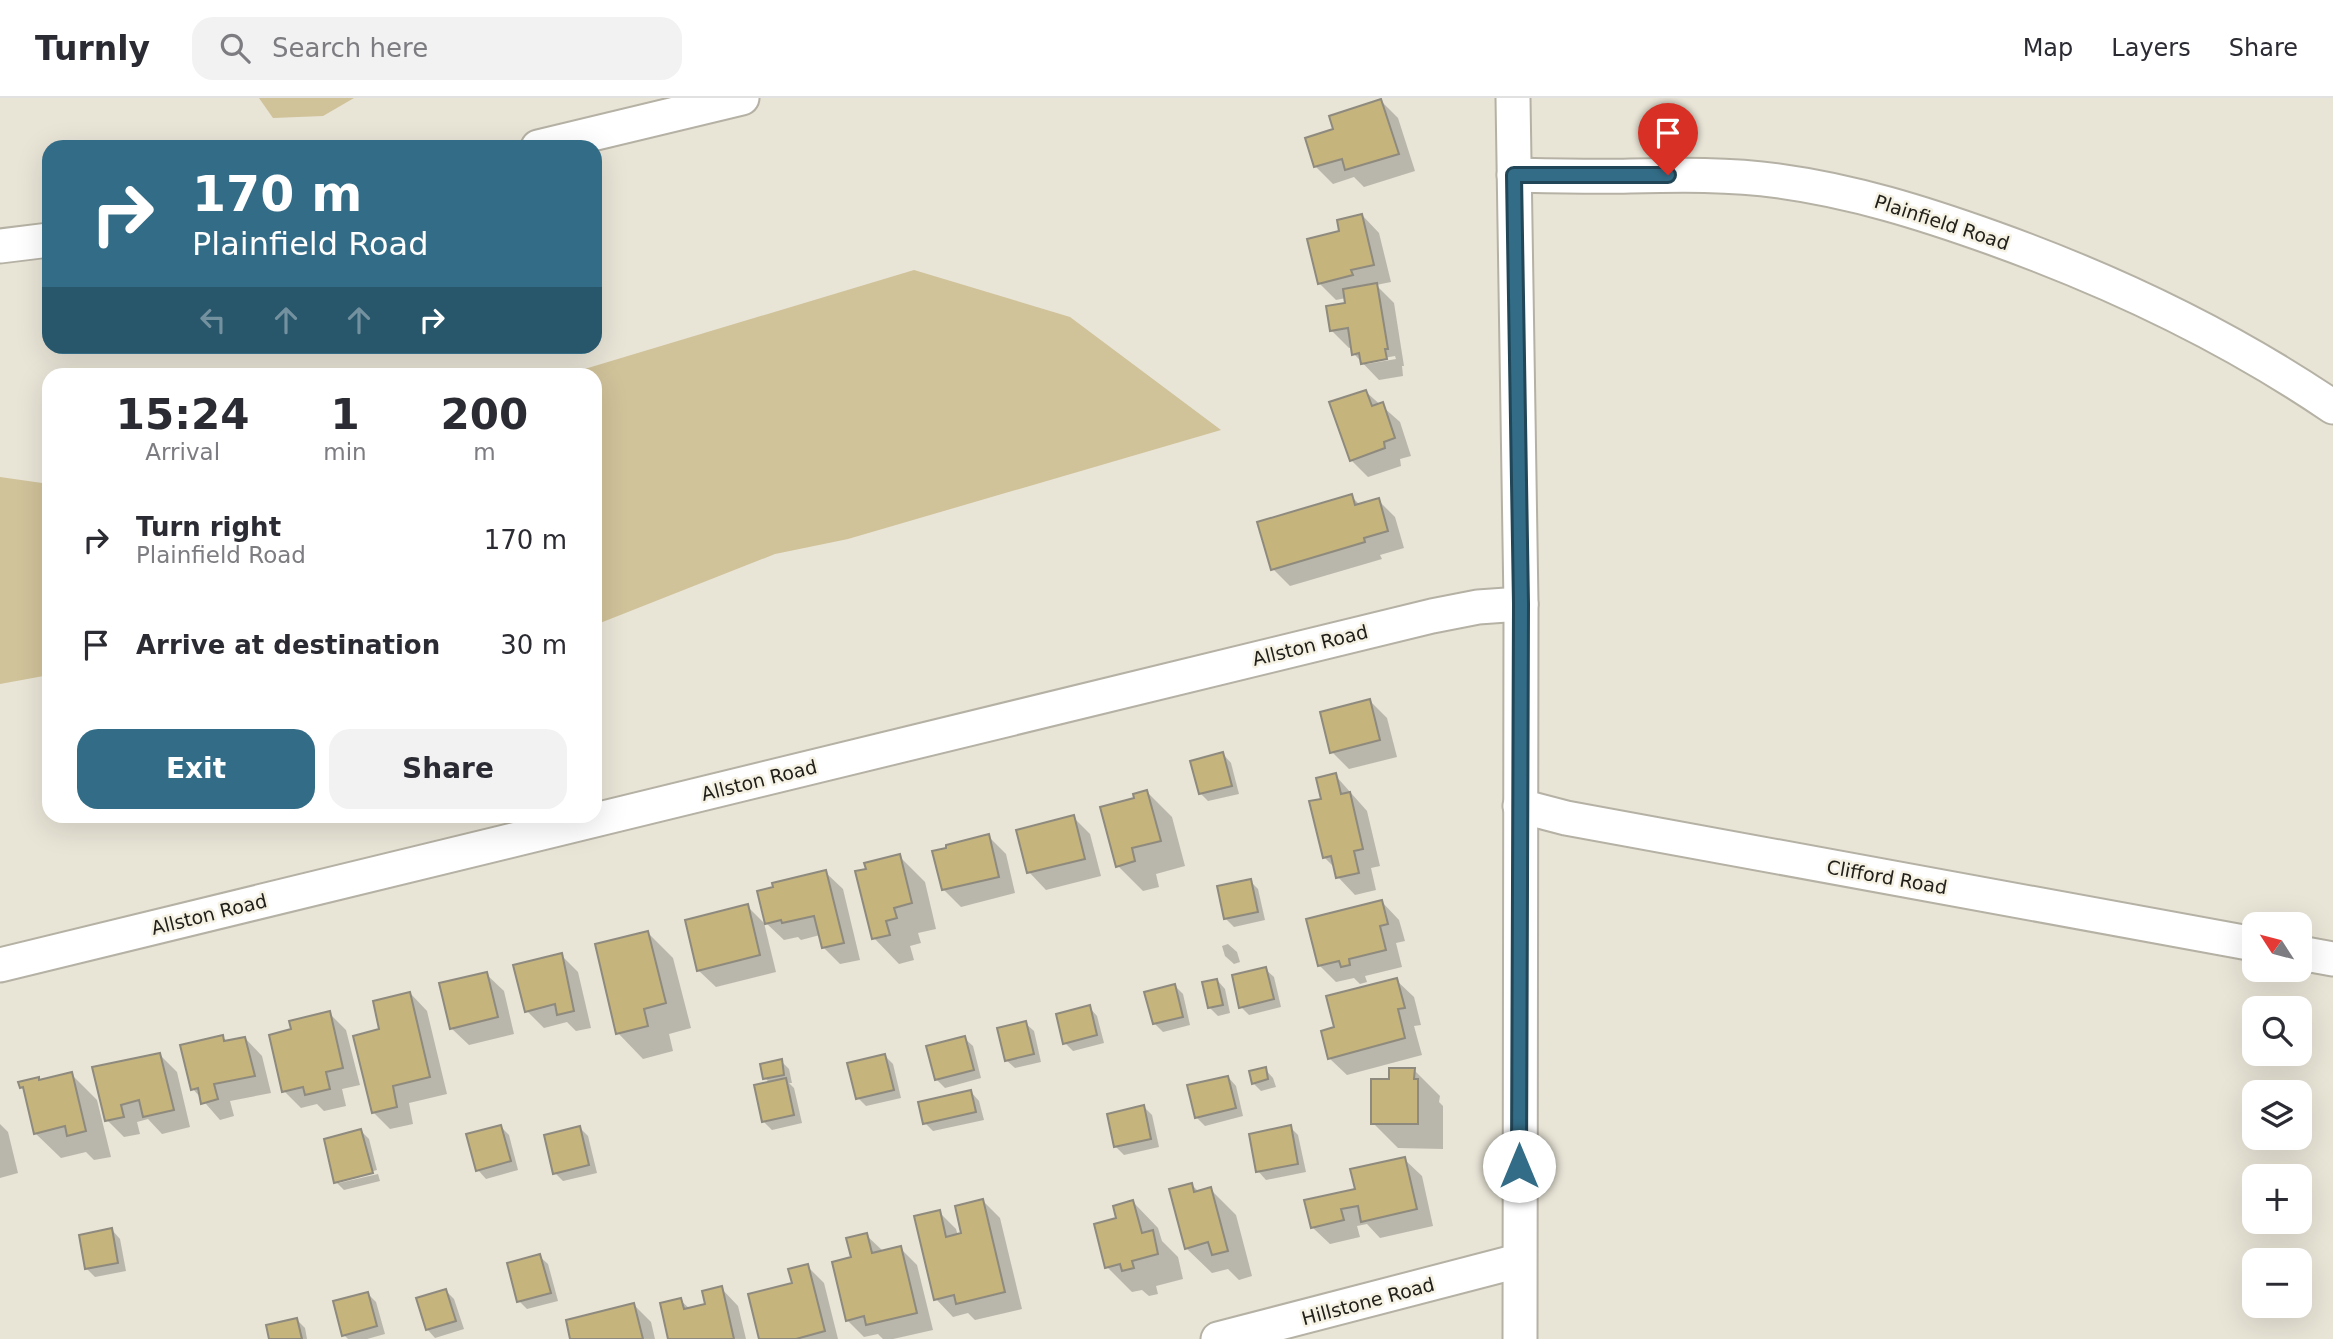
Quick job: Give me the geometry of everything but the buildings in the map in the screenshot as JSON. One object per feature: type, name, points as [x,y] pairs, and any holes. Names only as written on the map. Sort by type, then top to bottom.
[{"type":"street","points":[[567,140],[742,98]]},
{"type":"street","points":[[1513,98],[1521,604],[1518,1261],[1520,1339]]},
{"type":"street","name":"Plainfield Road","points":[[1514,175],[1668,175],[1775,180],[1818,187],[1897,206],[2063,264],[2164,308],[2258,359],[2333,407]]},
{"type":"street","points":[[0,246],[42,241]]},
{"type":"street","name":"Allston Road","points":[[602,818],[1432,616],[1478,607],[1521,604]]},
{"type":"street","name":"Clifford Road","points":[[1520,806],[1580,820],[2242,942]]},
{"type":"street","name":"Allston Road","points":[[0,965],[583,823]]},
{"type":"street","points":[[2312,955],[2333,959]]},
{"type":"street","name":"Hillstone Road","points":[[1218,1339],[1518,1261]]},
{"type":"shaded area","points":[[259,98],[354,98],[323,116],[273,118]]},
{"type":"shaded area","points":[[914,270],[1070,317],[1221,430],[848,539],[775,554],[602,622],[602,368],[588,368]]},
{"type":"shaded area","points":[[0,477],[42,483],[42,676],[0,684]]},
{"type":"route","points":[[1519,1166],[1521,604],[1514,175],[1668,175]]}]
